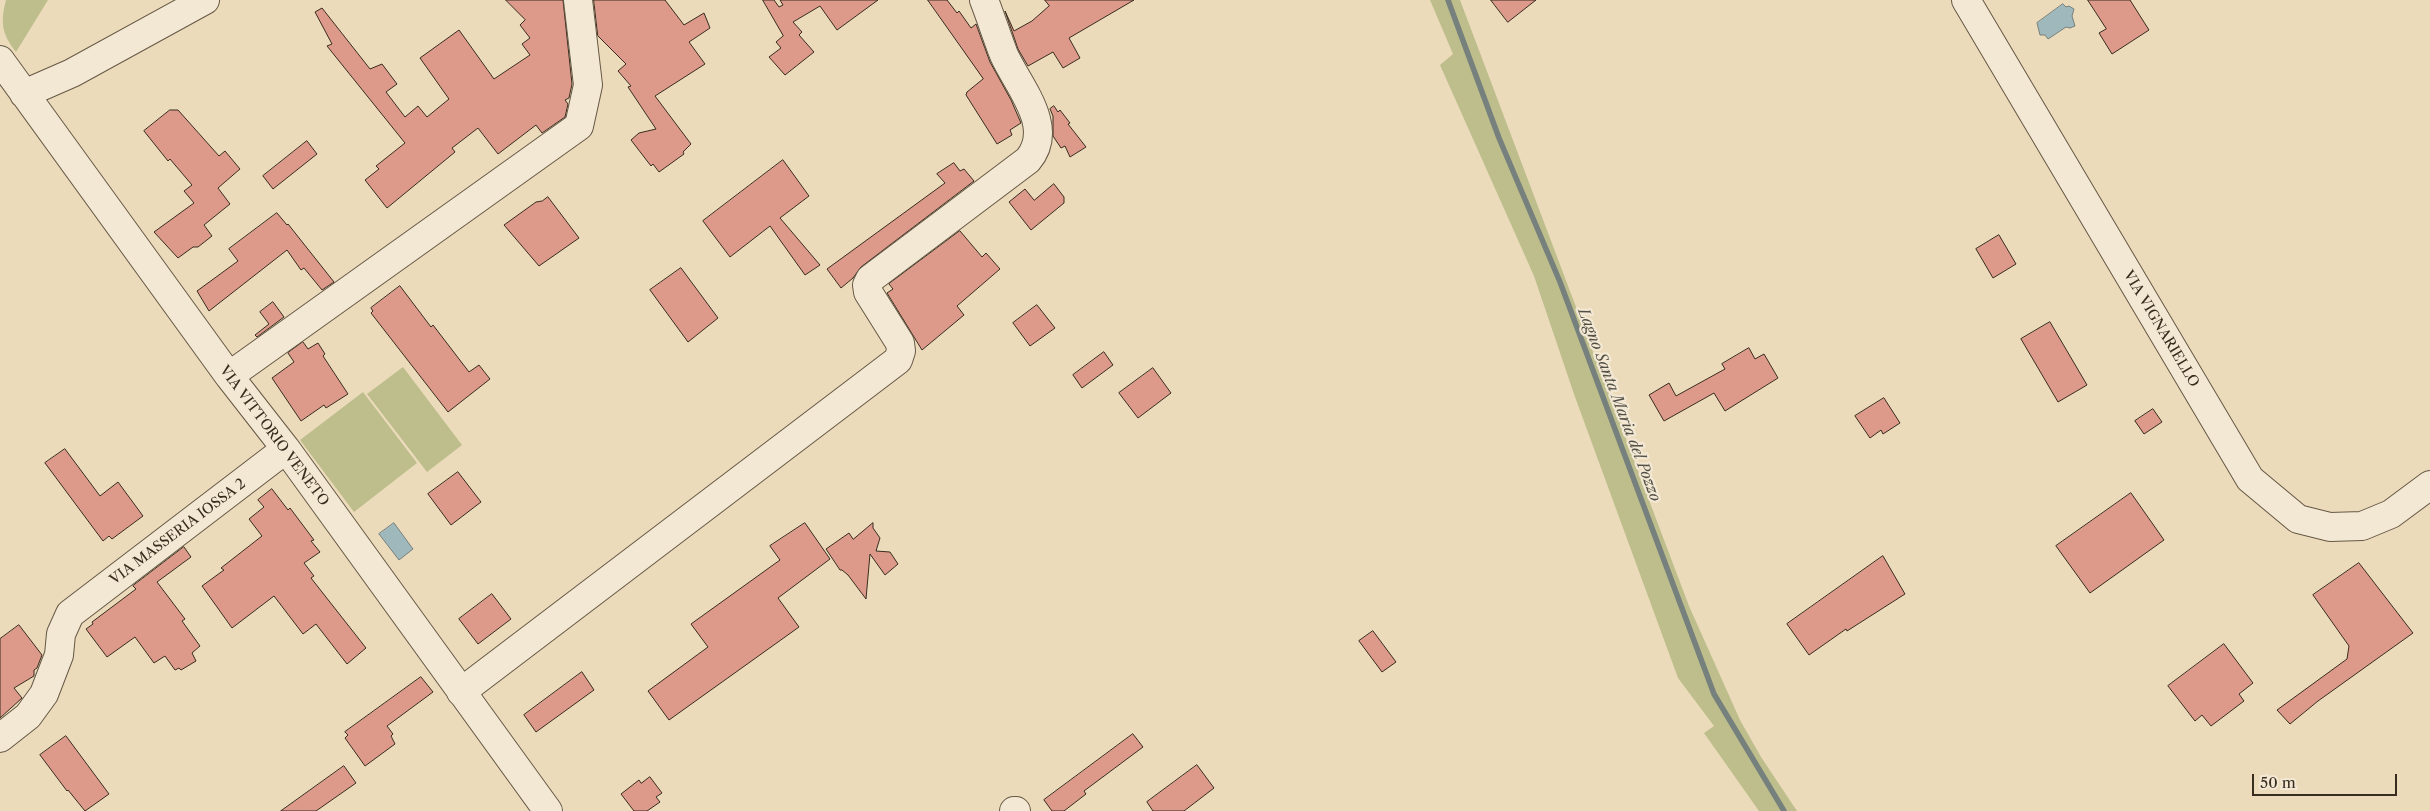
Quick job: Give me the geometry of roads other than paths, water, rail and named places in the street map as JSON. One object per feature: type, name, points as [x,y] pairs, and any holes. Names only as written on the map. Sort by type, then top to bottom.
[{"type":"street","points":[[24,94],[72,73],[205,0]]},
{"type":"street","points":[[229,376],[579,126],[588,85],[578,0]]},
{"type":"street","points":[[461,692],[898,360],[901,351],[900,343],[868,292],[867,285],[870,279],[1028,160],[1036,150],[1038,138],[1036,119],[1004,55],[984,0]]},
{"type":"street","name":"VIA VIGNARIELLO","points":[[1966,0],[2250,479],[2298,518],[2330,527],[2362,526],[2370,523],[2391,514],[2430,485]]},
{"type":"street","name":"VIA VITTORIO VENETO","points":[[0,60],[229,376],[286,449],[548,811]]},
{"type":"street","name":"VIA MASSERIA IOSSA 2","points":[[0,738],[28,716],[44,694],[59,655],[61,634],[70,614],[286,449]]},
{"type":"water","points":[[2063,4],[2074,9],[2072,16],[2075,26],[2066,27],[2048,39],[2045,35],[2040,35],[2037,23]]},
{"type":"water","points":[[394,523],[413,549],[399,560],[379,534]]},
{"type":"waterway","name":"Lagno Santa Maria del Pozzo","points":[[1448,0],[1499,138],[1560,282],[1714,694],[1784,811]]}]
